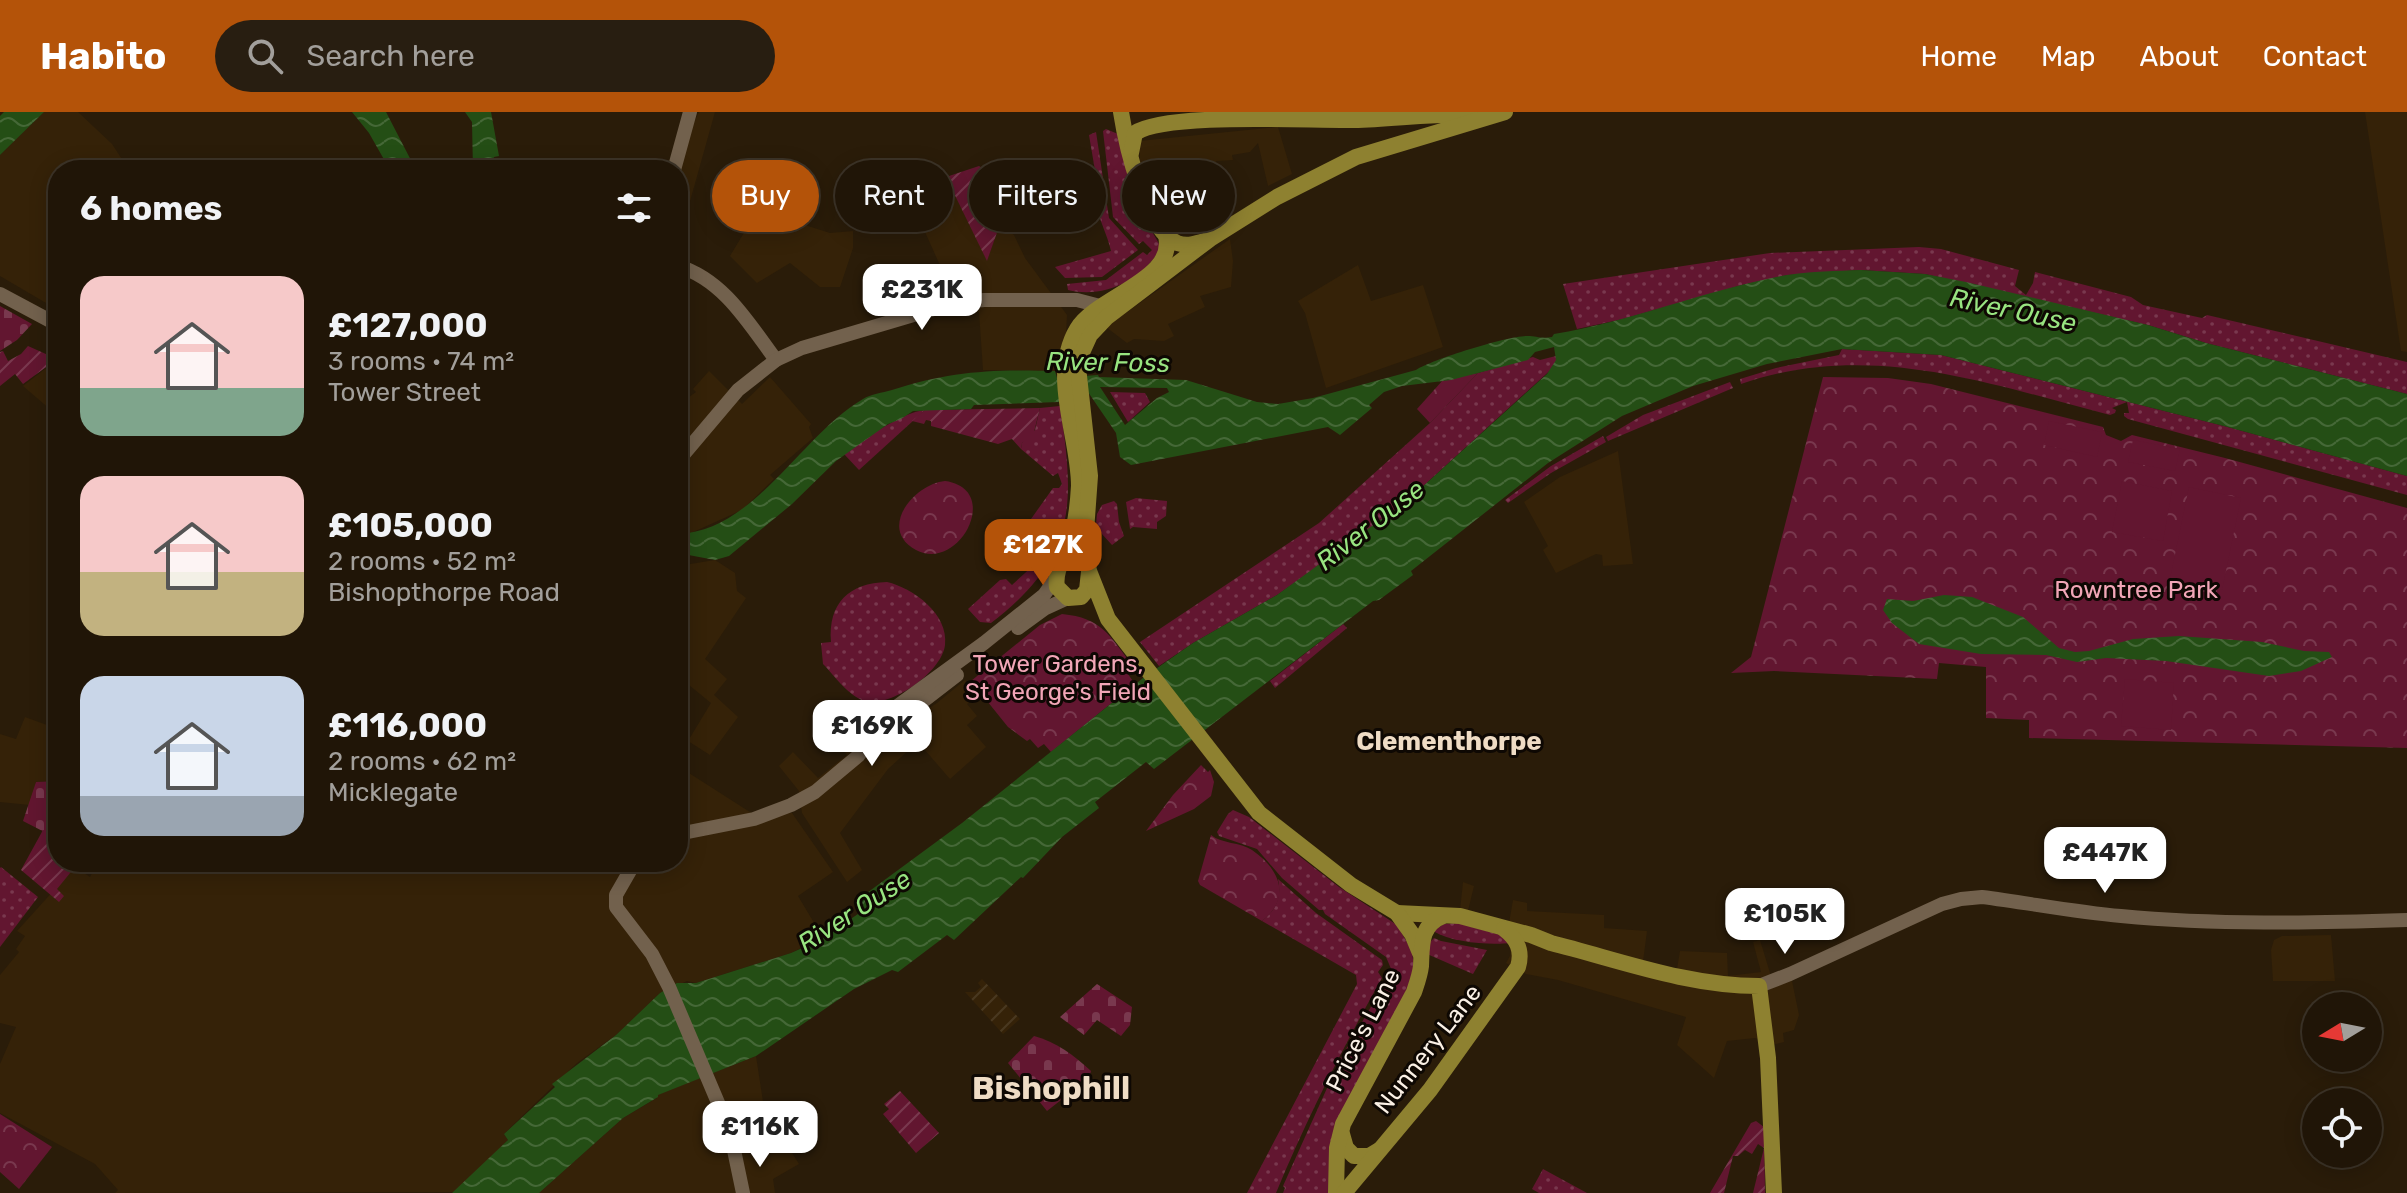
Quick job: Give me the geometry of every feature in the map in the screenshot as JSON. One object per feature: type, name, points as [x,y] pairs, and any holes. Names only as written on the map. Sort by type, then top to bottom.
[{"type":"main road","points":[[1121,112],[1133,160]]},
{"type":"main road","points":[[1130,112],[1153,123],[1498,114]]},
{"type":"main road","points":[[1070,598],[1081,597],[1087,590],[1089,571],[1085,535],[1090,476],[1073,385],[1090,335],[1107,317],[1210,239],[1312,177],[1356,157],[1498,114]]},
{"type":"main road","points":[[1384,119],[1394,123],[1397,132],[1395,141],[1389,146]]},
{"type":"main road","points":[[1131,153],[1135,133],[1153,123]]},
{"type":"main road","points":[[1165,232],[1172,240],[1183,244],[1210,239]]},
{"type":"main road","points":[[1113,625],[1057,587],[1059,570],[1074,526],[1079,486],[1069,345],[1080,326],[1100,306],[1163,263],[1168,246],[1165,232]]},
{"type":"main road","points":[[1089,571],[1113,625],[1263,817],[1351,885],[1397,913],[1412,934],[1420,953]]},
{"type":"main road","points":[[1397,913],[1474,920],[1705,983],[1759,986],[1768,1058],[1774,1193]]},
{"type":"main road","name":"Price's Lane","points":[[1336,1193],[1337,1148],[1341,1129],[1371,1067],[1414,992],[1425,930],[1435,920],[1445,916]]},
{"type":"main road","points":[[1504,929],[1519,947],[1518,967]]},
{"type":"main road","name":"Nunnery Lane","points":[[1344,1193],[1457,1055],[1518,967],[1537,947],[1551,943]]},
{"type":"main road","name":"Price's Lane","points":[[1341,1129],[1346,1148],[1354,1156],[1369,1156],[1380,1149]]},
{"type":"street","points":[[677,160],[690,112]]},
{"type":"street","points":[[688,269],[717,286],[776,360]]},
{"type":"street","points":[[0,294],[48,320]]},
{"type":"street","points":[[688,449],[738,390],[776,360],[802,348],[954,303],[1077,300],[1100,306]]},
{"type":"street","points":[[1067,302],[1078,313],[1080,326]]},
{"type":"street","points":[[688,832],[754,819],[791,805],[835,778],[858,756],[892,710],[1044,595],[1059,570]]},
{"type":"street","points":[[879,730],[930,697],[1044,609],[1070,598]]},
{"type":"street","points":[[629,872],[616,895],[619,913],[652,954],[669,987],[736,1153],[743,1193]]},
{"type":"street","points":[[1759,986],[1801,970],[1942,904],[1961,899],[1982,897],[2118,916],[2201,922],[2407,920]]},
{"type":"shaded area","points":[[44,112],[78,112],[112,144],[122,160],[48,160],[48,304],[0,276],[0,155]]},
{"type":"shaded area","points":[[699,112],[715,112],[688,208],[688,160],[676,160]]},
{"type":"shaded area","points":[[2365,112],[2407,112],[2407,352],[2401,351]]},
{"type":"shaded area","points":[[1278,127],[1292,174],[1268,186],[1258,143],[1250,152],[1232,155],[1233,160],[1140,160],[1139,141]]},
{"type":"shaded area","points":[[953,189],[969,222],[969,232],[974,232],[987,260],[997,232],[1010,232],[1025,258],[1067,315],[1066,335],[1055,371],[983,370],[979,312],[955,314],[952,292],[925,232],[953,232]]},
{"type":"shaded area","points":[[819,230],[830,233],[853,232],[853,248],[840,287],[820,287],[790,263],[757,283],[730,256],[744,232],[819,232]]},
{"type":"shaded area","points":[[1230,239],[1233,261],[1231,287],[1200,296],[1205,307],[1168,324],[1174,336],[1164,341],[1134,339],[1127,343],[1106,327]]},
{"type":"shaded area","points":[[1358,265],[1371,301],[1423,285],[1443,347],[1326,388],[1305,313],[1298,301]]},
{"type":"shaded area","points":[[48,367],[48,407],[23,386]]},
{"type":"shaded area","points":[[709,371],[742,404],[770,377],[811,424],[809,427],[813,438],[770,475],[774,479],[742,510],[691,533],[688,531],[688,398],[696,392],[693,389]]},
{"type":"shaded area","points":[[1618,451],[1633,564],[1603,566],[1602,555],[1596,554],[1556,573],[1543,550],[1548,546],[1524,502],[1560,477]]},
{"type":"shaded area","points":[[715,560],[735,573],[737,591],[746,598],[705,659],[727,679],[714,695],[738,717],[710,755],[688,741],[711,703],[688,684],[688,564]]},
{"type":"shaded area","points":[[965,680],[977,695],[967,704],[977,716],[967,725],[986,747],[950,779],[918,742],[906,740],[911,748],[888,769],[840,833],[862,870],[847,882],[802,813],[799,791],[779,766],[793,752],[818,778],[847,755],[828,734],[842,719],[864,740],[906,723]]},
{"type":"shaded area","points":[[25,717],[48,725],[48,781],[36,782],[30,805],[0,802],[0,734],[16,739]]},
{"type":"shaded area","points":[[688,772],[753,814],[792,813],[833,872],[798,896],[819,931],[827,935],[791,953],[696,983],[687,981],[660,993],[616,1035],[577,1063],[504,1134],[508,1140],[456,1192],[115,1193],[118,1190],[95,1164],[0,1113],[0,1064],[16,1027],[0,1023],[0,975],[19,952],[16,949],[25,936],[17,931],[70,872],[82,872],[90,877],[93,872],[688,872]]},
{"type":"shaded area","points":[[1463,882],[1474,886],[1468,911],[1509,923],[1513,900],[1527,903],[1527,911],[1604,915],[1604,928],[1647,931],[1643,962],[1677,969],[1680,951],[1727,953],[1728,976],[1761,972],[1753,942],[1760,940],[1774,986],[1792,981],[1799,1015],[1794,1030],[1783,1033],[1784,1042],[1776,1044],[1755,1038],[1727,1041],[1714,1078],[1677,1045],[1686,1017],[1558,980],[1526,974],[1506,963],[1511,943],[1459,920]]},
{"type":"shaded area","points":[[2331,935],[2335,981],[2273,981],[2271,950],[2274,940],[2282,936]]},
{"type":"shaded area","points":[[982,979],[1020,1019],[1003,1034],[965,992],[975,992],[981,987],[978,983]]},
{"type":"shaded area","points":[[756,1056],[764,1108],[799,1164],[773,1179],[775,1193],[539,1193],[623,1118],[657,1098],[657,1095]]},
{"type":"green space","points":[[1106,129],[1118,134],[1124,160],[1122,226],[1113,217],[1103,131]]},
{"type":"green space","points":[[1096,132],[1100,160],[1093,160],[1089,135]]},
{"type":"green space","points":[[969,169],[969,224],[953,191],[953,175]]},
{"type":"green space","points":[[1106,198],[1109,218],[1138,250],[1102,277],[1065,278],[1055,267],[1111,251],[1104,232]]},
{"type":"green space","points":[[973,232],[997,232],[987,261]]},
{"type":"green space","points":[[1127,232],[1152,232],[1161,247],[1154,259],[1134,277],[1095,292],[1068,290],[1067,284],[1106,280],[1143,252],[1147,255],[1152,250],[1143,241],[1139,244]]},
{"type":"green space","points":[[1919,247],[1941,249],[2019,270],[2015,286],[2026,295],[2035,272],[2131,297],[2143,305],[2202,318],[2207,315],[2407,362],[2407,394],[2206,343],[2148,325],[1925,274],[1861,270],[1788,275],[1577,329],[1563,284],[1770,253]]},
{"type":"green space","points":[[0,306],[32,324],[17,340],[0,351]]},
{"type":"green space","points":[[28,346],[48,355],[48,366],[23,384],[15,374],[0,386],[0,352],[3,351],[8,361]]},
{"type":"green space","points":[[1842,349],[1941,355],[2224,426],[2407,476],[2407,495],[2128,419],[2124,416],[2124,413],[2129,413],[2127,402],[2112,408],[2116,410],[2110,415],[1973,380],[1881,366],[1835,366],[1789,371],[1741,384],[1740,379],[1839,355]]},
{"type":"green space","points":[[1556,356],[1556,365],[1409,499],[1277,595],[1159,666],[1140,642],[1319,523],[1430,423],[1478,373],[1533,357],[1540,360]]},
{"type":"green space","points":[[1478,373],[1430,423],[1417,409],[1443,380]]},
{"type":"green space","name":"Rowntree Park","points":[[1823,377],[1888,378],[1931,384],[2103,427],[2106,435],[2121,441],[2132,435],[2407,508],[2407,748],[2029,738],[2029,720],[1986,718],[1986,667],[1939,663],[1937,679],[1774,671],[1731,673],[1751,657]]},
{"type":"green space","points":[[1730,382],[1733,388],[1608,441],[1606,437],[1643,415]]},
{"type":"green space","points":[[1110,392],[1145,393],[1150,402],[1128,422]]},
{"type":"green space","points":[[1060,406],[1068,472],[1067,501],[1055,551],[1019,599],[991,623],[980,622],[968,609],[1000,580],[1006,579],[1012,585],[1037,562],[1032,556],[1033,545],[1045,532],[1031,519],[1053,488],[1059,488],[1062,484],[1058,473],[1053,476],[1021,449],[1022,443],[1035,430],[1040,408]]},
{"type":"green space","points":[[1040,408],[1033,436],[1022,443],[1021,449],[1012,439],[998,444],[931,426],[931,421],[926,420],[924,424],[912,421],[925,410]]},
{"type":"green space","points":[[925,410],[859,470],[844,454],[895,421]]},
{"type":"green space","points":[[2049,421],[2102,432],[2097,457],[2044,445]]},
{"type":"green space","points":[[1603,436],[1606,442],[1551,473],[1508,503],[1505,500],[1551,466]]},
{"type":"green space","points":[[2133,440],[2180,449],[2175,471],[2128,462]]},
{"type":"green space","points":[[945,481],[962,487],[971,498],[973,512],[968,527],[947,550],[932,554],[916,550],[905,541],[900,531],[904,509],[922,490]]},
{"type":"green space","points":[[2122,481],[2172,491],[2163,541],[2112,532]]},
{"type":"green space","points":[[2189,487],[2241,498],[2222,590],[2170,579]]},
{"type":"green space","points":[[1136,498],[1167,501],[1166,516],[1157,522],[1157,529],[1130,529],[1126,502]]},
{"type":"green space","points":[[1114,501],[1124,536],[1112,545],[1101,533],[1095,535],[1097,514],[1102,505]]},
{"type":"green space","points":[[887,582],[908,590],[927,604],[941,623],[945,645],[935,666],[914,686],[888,699],[865,701],[847,690],[823,664],[821,643],[831,642],[833,616],[844,598],[862,586]]},
{"type":"green space","name":"Tower Gardens, St George's Field","points":[[1062,614],[1087,619],[1103,630],[1132,665],[1125,670],[1135,684],[1051,752],[1044,744],[1038,748],[1030,739],[1027,741],[1008,727],[971,681],[1040,625]]},
{"type":"green space","points":[[1343,624],[1347,628],[1275,688],[1270,681]]},
{"type":"green space","points":[[2125,679],[2174,683],[2171,730],[2121,726]]},
{"type":"green space","points":[[1201,765],[1208,772],[1210,770],[1214,782],[1211,796],[1194,809],[1146,831],[1173,795]]},
{"type":"green space","points":[[48,781],[48,834],[23,821],[36,782]]},
{"type":"green space","points":[[1233,810],[1249,817],[1339,887],[1397,925],[1412,951],[1414,968],[1408,987],[1335,1126],[1330,1193],[1283,1193],[1283,1186],[1341,1057],[1345,1055],[1392,971],[1386,957],[1319,910],[1282,878],[1257,849],[1219,836],[1217,832]]},
{"type":"green space","points":[[43,830],[48,833],[48,872],[71,872],[57,889],[64,896],[59,902],[21,870]]},
{"type":"green space","points":[[1211,835],[1252,850],[1270,866],[1279,884],[1279,893],[1277,903],[1262,921],[1200,885],[1198,881]]},
{"type":"green space","points":[[0,868],[38,897],[0,947]]},
{"type":"green space","points":[[1278,879],[1316,913],[1382,960],[1383,965],[1378,972],[1382,978],[1326,1084],[1276,1193],[1247,1193],[1357,984],[1356,975],[1262,921],[1277,903]]},
{"type":"green space","points":[[1458,923],[1508,937],[1511,943],[1471,942],[1433,931],[1444,924]]},
{"type":"green space","points":[[1434,938],[1487,950],[1473,974],[1427,954],[1429,943]]},
{"type":"green space","points":[[1097,984],[1132,1007],[1130,1025],[1121,1036],[1097,1020],[1084,1035],[1060,1017]]},
{"type":"green space","points":[[1034,1036],[1064,1050],[1091,1071],[1089,1078],[1047,1111],[1008,1063]]},
{"type":"green space","points":[[900,1091],[939,1133],[916,1153],[883,1114],[889,1109],[884,1104]]},
{"type":"green space","points":[[0,1114],[52,1147],[19,1189],[0,1172]]},
{"type":"green space","points":[[1756,1121],[1764,1127],[1765,1193],[1753,1193],[1764,1148],[1758,1144],[1752,1154],[1745,1150],[1733,1156],[1724,1193],[1710,1193],[1751,1123]]},
{"type":"green space","points":[[1543,1169],[1587,1193],[1539,1193],[1532,1189]]},
{"type":"water","points":[[4,112],[44,112],[0,155],[0,116]]},
{"type":"water","points":[[352,112],[386,112],[411,160],[384,160]]},
{"type":"water","points":[[465,112],[491,112],[499,156],[492,160],[473,160],[472,122]]},
{"type":"water","name":"River Ouse","points":[[1861,270],[1925,274],[1966,282],[2148,325],[2206,343],[2407,394],[2407,476],[2224,426],[1941,355],[1842,349],[1767,364],[1693,386],[1622,416],[1548,463],[1411,571],[1413,575],[1379,600],[1373,601],[1154,769],[1146,762],[1095,802],[1099,808],[1062,837],[1023,878],[954,940],[947,935],[898,972],[892,970],[854,989],[756,1056],[658,1095],[623,1118],[539,1193],[452,1193],[508,1140],[504,1134],[555,1087],[552,1084],[616,1035],[660,993],[677,983],[696,983],[791,953],[818,941],[861,912],[856,901],[962,823],[1143,678],[1193,643],[1277,595],[1409,499],[1547,374],[1556,360],[1554,347],[1535,352],[1528,360],[1451,380],[1402,386],[1384,392],[1369,405],[1372,408],[1340,435],[1328,427],[1131,465],[1120,457],[1116,433],[1088,392],[1059,402],[913,411],[888,424],[836,461],[792,504],[729,556],[715,560],[688,555],[688,532],[706,529],[731,517],[776,479],[840,415],[863,399],[953,375],[1033,370],[1055,371],[1057,378],[1098,375],[1186,380],[1257,402],[1278,404],[1313,398],[1416,370],[1454,354],[1504,340],[1527,336],[1552,337],[1729,288],[1815,272]],"holes":[[[1100,387],[1167,388],[1169,392],[1157,398],[1125,425]]]},
{"type":"water","points":[[1944,595],[1972,597],[2023,617],[2059,648],[2075,652],[2133,639],[2179,636],[2262,642],[2304,651],[2329,652],[2332,657],[2301,671],[2269,676],[2166,661],[2106,658],[2077,662],[2046,655],[1981,654],[1919,644],[1892,623],[1883,610],[1887,599],[1913,601]]},
{"type":"district","name":"Clementhorpe","points":[[1449,741]]},
{"type":"district","name":"Bishophill","points":[[1051,1088]]},
{"type":"water label","name":"River Foss","points":[[1108,362]]}]
